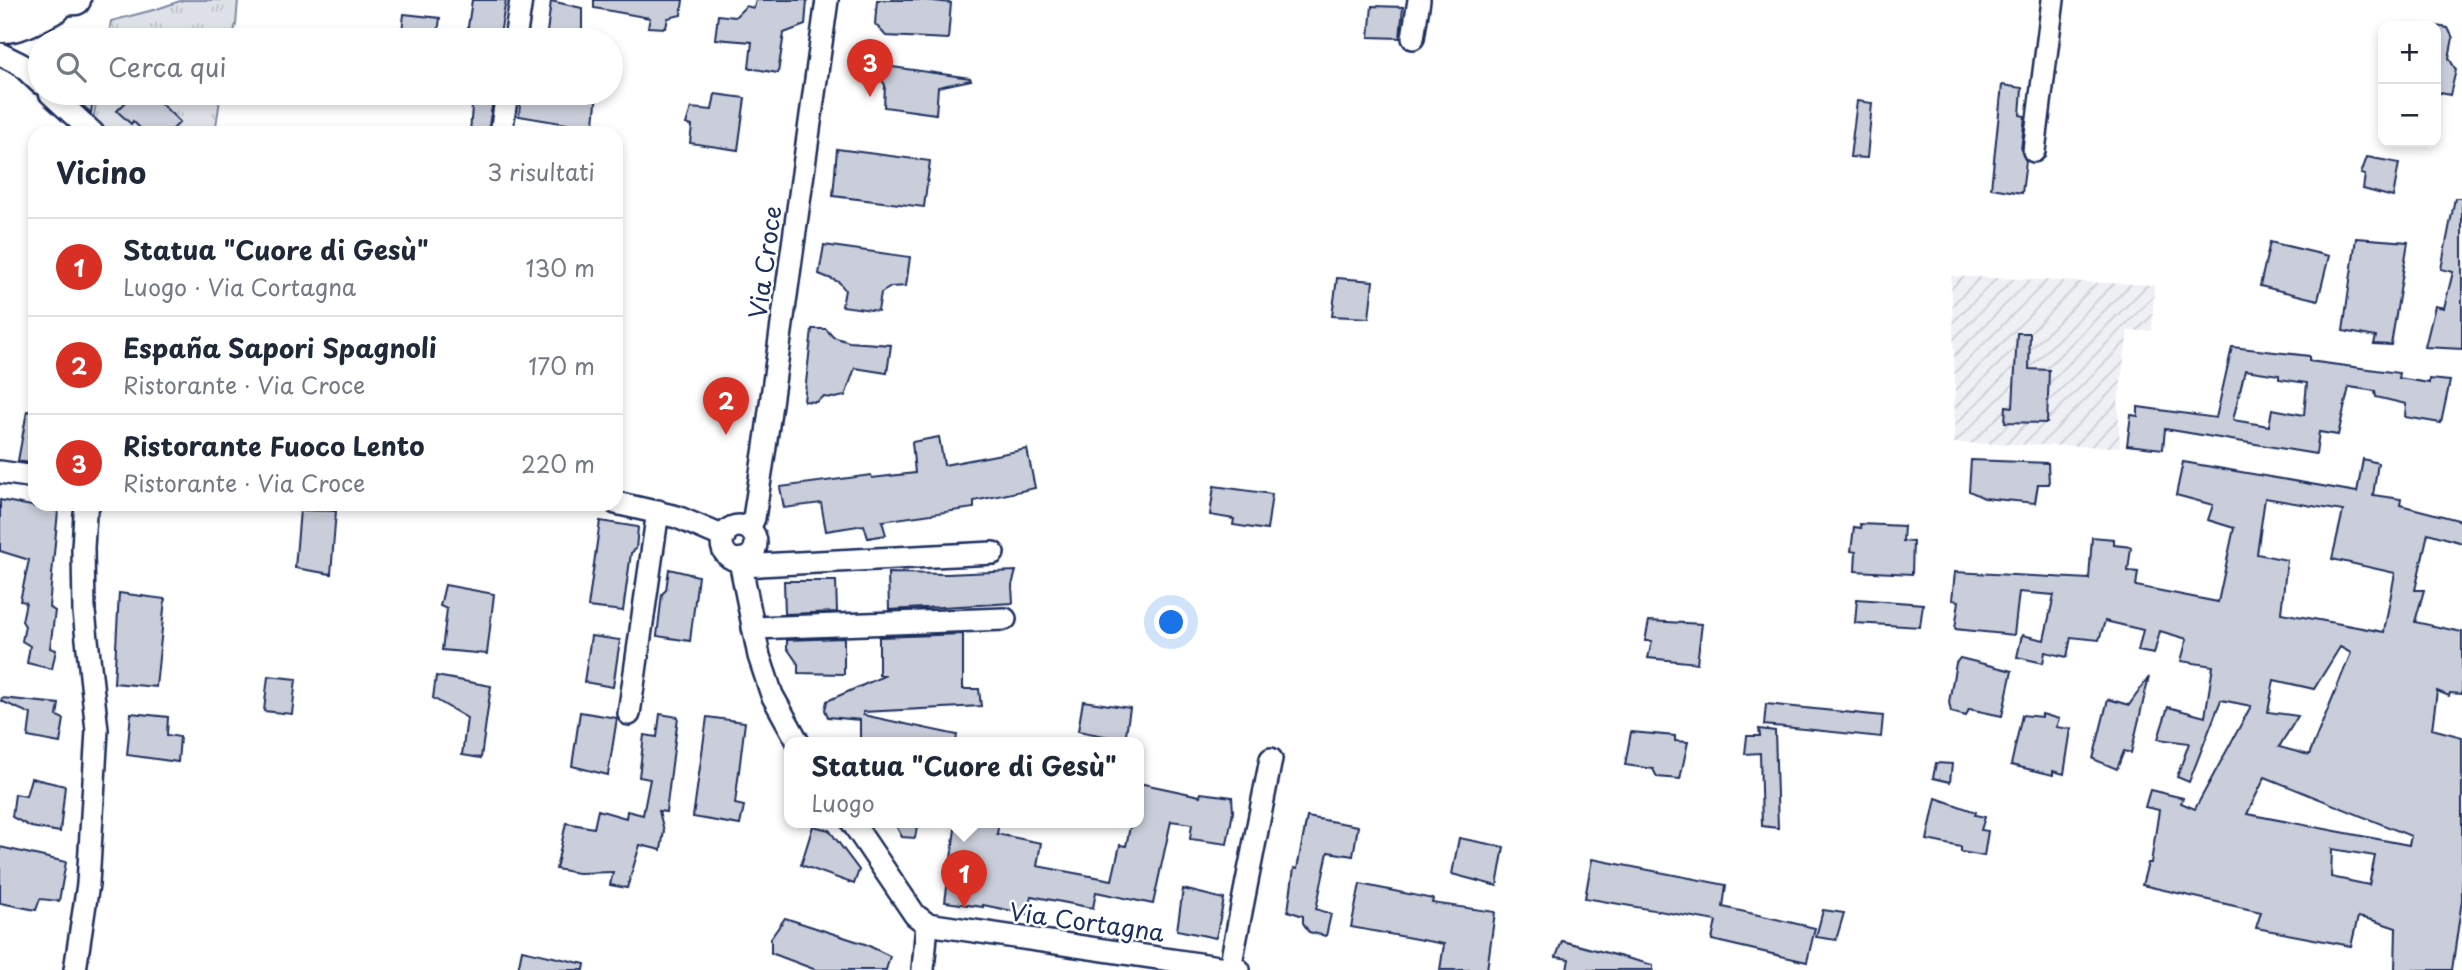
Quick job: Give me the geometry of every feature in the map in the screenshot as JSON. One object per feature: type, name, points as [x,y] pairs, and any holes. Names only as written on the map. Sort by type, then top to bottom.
[{"type":"main road","points":[[0,5],[72,1]]},
{"type":"main road","points":[[0,28],[35,19],[72,1]]},
{"type":"street","points":[[517,28],[521,0]]},
{"type":"street","name":"Via Croce","points":[[749,529],[754,518],[765,447],[827,0]]},
{"type":"street","points":[[1413,38],[1419,0]]},
{"type":"street","points":[[2034,151],[2053,0]]},
{"type":"street","points":[[0,34],[5,37],[20,64]]},
{"type":"street","points":[[0,54],[20,64],[28,72]]},
{"type":"street","points":[[63,105],[85,126]]},
{"type":"street","points":[[502,126],[505,105]]},
{"type":"street","points":[[0,472],[28,476]]},
{"type":"street","points":[[623,504],[657,511],[724,537]]},
{"type":"street","points":[[75,970],[88,884],[97,730],[84,612],[83,548],[86,511]]},
{"type":"street","points":[[629,714],[657,511]]},
{"type":"street","points":[[741,563],[756,547],[755,537],[749,529],[735,527],[724,537],[723,543],[726,553],[741,563],[992,553]]},
{"type":"street","points":[[741,563],[759,656],[772,695],[795,737]]},
{"type":"street","points":[[753,628],[1005,620]]},
{"type":"street","points":[[1235,969],[1272,760]]},
{"type":"street","points":[[856,828],[915,915],[927,924],[923,970]]},
{"type":"street","name":"Via Cortagna","points":[[927,924],[1235,969]]},
{"type":"shaded area","points":[[1951,276],[2154,285],[2152,331],[2128,331],[2118,403],[2120,447],[1954,443]]},
{"type":"green space","points":[[183,0],[238,0],[235,28],[110,28],[111,21]]},
{"type":"green space","points":[[96,105],[219,105],[216,126],[92,125]]},
{"type":"building","points":[[472,0],[506,0],[501,28],[468,28]]},
{"type":"building","points":[[594,0],[683,0],[681,15],[668,18],[666,28],[648,27],[650,18],[594,8]]},
{"type":"building","points":[[756,0],[807,0],[805,25],[784,33],[778,73],[749,68],[752,42],[715,39],[718,15],[735,17],[746,6],[754,8]]},
{"type":"building","points":[[877,0],[951,3],[948,39],[886,36],[875,24]]},
{"type":"building","points":[[551,1],[582,8],[582,28],[548,28]]},
{"type":"building","points":[[1372,6],[1403,7],[1400,38],[1369,37]]},
{"type":"building","points":[[404,14],[440,18],[439,28],[402,28]]},
{"type":"building","points":[[2441,27],[2448,28],[2453,38],[2449,58],[2456,70],[2450,95],[2441,93]]},
{"type":"building","points":[[885,66],[971,80],[938,87],[936,114],[884,107],[885,85],[882,80]]},
{"type":"building","points":[[2002,85],[2022,88],[2020,115],[2025,116],[2021,150],[2026,161],[2022,193],[1991,188]]},
{"type":"building","points":[[715,94],[745,98],[738,150],[690,143],[692,126],[686,124],[691,108],[712,110]]},
{"type":"building","points":[[1857,101],[1872,103],[1867,158],[1850,157]]},
{"type":"building","points":[[82,105],[92,105],[91,113]]},
{"type":"building","points":[[123,105],[162,105],[180,122],[176,126],[138,126],[133,121],[131,124],[117,111]]},
{"type":"building","points":[[472,105],[492,105],[489,126],[471,126]]},
{"type":"building","points":[[520,105],[596,105],[594,126],[573,126],[519,116]]},
{"type":"building","points":[[837,149],[930,161],[924,207],[833,196]]},
{"type":"building","points":[[2367,157],[2399,163],[2393,197],[2363,189],[2365,175],[2361,174]]},
{"type":"building","points":[[2455,198],[2462,198],[2462,349],[2425,347],[2435,306],[2444,308],[2453,272],[2441,269]]},
{"type":"building","points":[[2356,238],[2408,242],[2391,345],[2374,344],[2376,337],[2343,331]]},
{"type":"building","points":[[2270,242],[2329,256],[2318,300],[2260,286]]},
{"type":"building","points":[[824,245],[910,257],[906,286],[891,287],[881,293],[878,311],[842,306],[845,290],[839,282],[819,274]]},
{"type":"building","points":[[1337,278],[1373,281],[1369,318],[1332,316]]},
{"type":"building","points":[[812,329],[826,329],[833,337],[849,342],[891,345],[887,373],[855,368],[845,396],[823,397],[816,402],[804,401]]},
{"type":"building","points":[[2017,333],[2030,333],[2029,369],[2049,370],[2047,423],[2005,422],[2006,406],[2013,407]]},
{"type":"building","points":[[2232,347],[2309,356],[2309,361],[2399,373],[2398,378],[2429,383],[2429,379],[2450,381],[2441,423],[2405,417],[2406,404],[2376,397],[2375,391],[2349,387],[2338,435],[2319,432],[2316,454],[2165,429],[2163,449],[2127,445],[2131,415],[2138,416],[2138,407],[2216,418]],"holes":[[[2245,370],[2279,375],[2279,379],[2307,383],[2304,415],[2272,409],[2269,426],[2233,420]]]},
{"type":"building","points":[[27,411],[28,411],[28,463],[18,461]]},
{"type":"building","points":[[939,437],[944,465],[1027,449],[1035,488],[974,501],[974,508],[882,521],[886,535],[868,538],[864,525],[826,531],[821,503],[784,508],[780,487],[871,475],[872,478],[915,473],[912,442]]},
{"type":"building","points":[[2363,459],[2378,463],[2373,495],[2401,499],[2400,505],[2462,521],[2462,543],[2428,533],[2415,590],[2424,590],[2415,622],[2462,632],[2462,694],[2450,693],[2449,696],[2437,691],[2432,729],[2462,737],[2462,900],[2452,970],[2395,970],[2396,928],[2372,920],[2358,917],[2351,946],[2256,928],[2261,912],[2142,885],[2148,863],[2151,863],[2159,810],[2145,807],[2150,790],[2183,798],[2181,803],[2195,809],[2251,706],[2221,700],[2189,782],[2177,777],[2189,743],[2158,739],[2168,707],[2205,717],[2213,666],[2181,661],[2187,639],[2160,631],[2154,654],[2138,651],[2143,630],[2105,621],[2099,640],[2071,637],[2067,657],[2045,652],[2043,663],[2017,657],[2022,635],[2044,640],[2054,595],[2019,592],[2014,635],[1955,629],[1959,601],[1952,600],[1955,572],[2089,579],[2092,537],[2114,539],[2114,545],[2131,547],[2128,571],[2138,572],[2136,586],[2218,602],[2234,528],[2208,520],[2213,505],[2176,495],[2183,462],[2357,492]],"holes":[[[2265,498],[2343,511],[2332,559],[2395,573],[2384,632],[2281,613],[2287,560],[2257,554]],[[2340,647],[2351,653],[2309,755],[2279,747],[2298,716],[2268,712],[2274,680],[2314,689]],[[2265,777],[2411,836],[2409,845],[2247,814]],[[2332,849],[2375,856],[2369,885],[2331,877]]]},
{"type":"building","points":[[1971,460],[2048,463],[2049,484],[2038,484],[2035,503],[1984,498],[1969,491]]},
{"type":"building","points":[[1214,486],[1272,494],[1267,530],[1233,525],[1234,519],[1210,515]]},
{"type":"building","points":[[0,500],[28,505],[28,511],[58,511],[49,607],[55,611],[50,648],[56,650],[52,669],[27,663],[30,646],[22,641],[26,602],[20,601],[29,560],[0,551]]},
{"type":"building","points":[[300,511],[336,511],[331,574],[295,568]]},
{"type":"building","points":[[600,521],[638,527],[636,549],[631,553],[623,611],[588,607]]},
{"type":"building","points":[[1860,524],[1904,526],[1903,541],[1913,542],[1912,574],[1855,571],[1856,552],[1851,551],[1854,527],[1861,528]]},
{"type":"building","points":[[669,569],[698,576],[690,641],[657,636],[662,594],[666,590]]},
{"type":"building","points":[[1016,571],[1012,585],[1013,603],[889,610],[888,573]]},
{"type":"building","points":[[784,581],[836,581],[837,612],[785,614]]},
{"type":"building","points":[[445,585],[494,594],[487,654],[442,650],[447,609],[440,606]]},
{"type":"building","points":[[119,593],[165,599],[156,687],[114,683]]},
{"type":"building","points":[[1857,599],[1923,604],[1920,627],[1855,623]]},
{"type":"building","points":[[1649,621],[1702,624],[1697,663],[1648,658],[1652,641],[1645,641]]},
{"type":"building","points":[[963,634],[963,689],[979,689],[981,706],[863,712],[863,715],[957,737],[860,737],[860,720],[828,717],[825,710],[827,701],[886,675],[879,675],[879,637]]},
{"type":"building","points":[[591,636],[620,640],[613,687],[584,682]]},
{"type":"building","points":[[844,638],[844,674],[798,673],[798,664],[787,648],[787,640]]},
{"type":"building","points":[[1960,658],[2012,671],[2002,716],[1969,709],[1966,716],[1951,712],[1949,702],[1956,663]]},
{"type":"building","points":[[268,676],[296,679],[292,714],[264,711]]},
{"type":"building","points":[[436,676],[491,686],[481,758],[462,755],[467,718],[433,698]]},
{"type":"building","points":[[2149,677],[2131,753],[2124,751],[2117,769],[2093,759],[2108,699],[2129,705]]},
{"type":"building","points":[[2,698],[59,704],[57,716],[64,719],[60,743],[28,737],[31,714],[1,701]]},
{"type":"building","points":[[1083,701],[1130,708],[1125,737],[1078,731]]},
{"type":"building","points":[[1766,704],[1883,716],[1881,737],[1764,725]]},
{"type":"building","points":[[580,712],[617,718],[608,775],[572,766]]},
{"type":"building","points":[[131,713],[168,717],[167,735],[180,737],[178,762],[127,755]]},
{"type":"building","points":[[660,714],[678,717],[666,812],[659,811],[664,831],[661,850],[640,845],[627,888],[610,885],[613,872],[578,873],[556,869],[566,823],[594,828],[598,810],[626,818],[627,811],[643,815],[650,779],[639,777],[644,735],[657,737]]},
{"type":"building","points":[[2042,714],[2059,719],[2056,727],[2071,729],[2064,774],[2053,771],[2053,775],[2011,765],[2022,715],[2042,717]]},
{"type":"building","points":[[707,717],[745,722],[735,804],[744,806],[740,825],[693,817]]},
{"type":"building","points":[[1759,729],[1775,731],[1778,828],[1762,826],[1760,753],[1745,754],[1747,736],[1760,736]]},
{"type":"building","points":[[1631,732],[1675,736],[1675,741],[1688,742],[1680,779],[1657,777],[1653,769],[1625,765]]},
{"type":"building","points":[[1936,763],[1952,764],[1950,782],[1933,778]]},
{"type":"building","points":[[31,778],[65,786],[60,832],[31,827],[12,817],[15,794],[26,796]]},
{"type":"building","points":[[1144,784],[1200,796],[1201,793],[1232,797],[1233,812],[1227,844],[1190,839],[1192,824],[1171,821],[1153,904],[1096,892],[1093,908],[1031,896],[1027,914],[983,905],[945,902],[955,828],[998,828],[997,834],[1041,843],[1037,866],[1112,880],[1120,845],[1126,846],[1130,828],[1144,828]]},
{"type":"building","points":[[1936,798],[1985,817],[1981,830],[1988,831],[1984,856],[1961,852],[1961,847],[1927,840]]},
{"type":"building","points":[[1307,817],[1358,826],[1353,856],[1328,852],[1316,909],[1331,914],[1326,936],[1309,932],[1303,923],[1303,916],[1288,911],[1294,868],[1297,869]]},
{"type":"building","points":[[812,828],[821,828],[829,830],[859,870],[854,884],[801,865]]},
{"type":"building","points":[[897,828],[917,828],[915,838],[902,837]]},
{"type":"building","points":[[1459,838],[1504,847],[1497,886],[1452,874]]},
{"type":"building","points":[[0,847],[66,862],[59,901],[40,899],[36,910],[0,903]]},
{"type":"building","points":[[1592,859],[1726,885],[1723,907],[1815,928],[1807,962],[1712,940],[1716,921],[1585,898]]},
{"type":"building","points":[[1360,884],[1433,899],[1432,903],[1495,912],[1487,970],[1440,970],[1444,944],[1351,927]]},
{"type":"building","points":[[1183,889],[1224,899],[1216,938],[1177,930]]},
{"type":"building","points":[[1823,910],[1844,913],[1836,940],[1816,937]]},
{"type":"building","points":[[785,918],[865,944],[890,956],[886,970],[816,970],[771,953],[771,938]]},
{"type":"building","points":[[1562,941],[1653,965],[1653,970],[1567,970],[1569,959],[1556,957]]},
{"type":"building","points":[[522,950],[585,964],[584,970],[518,970]]},
{"type":"place","name":"Ristorante Fuoco Lento","points":[[870,97]]},
{"type":"place","name":"España Sapori Spagnoli","points":[[726,435]]},
{"type":"place","name":"Statua \"Cuore di Gesù\"","points":[[964,908]]}]
